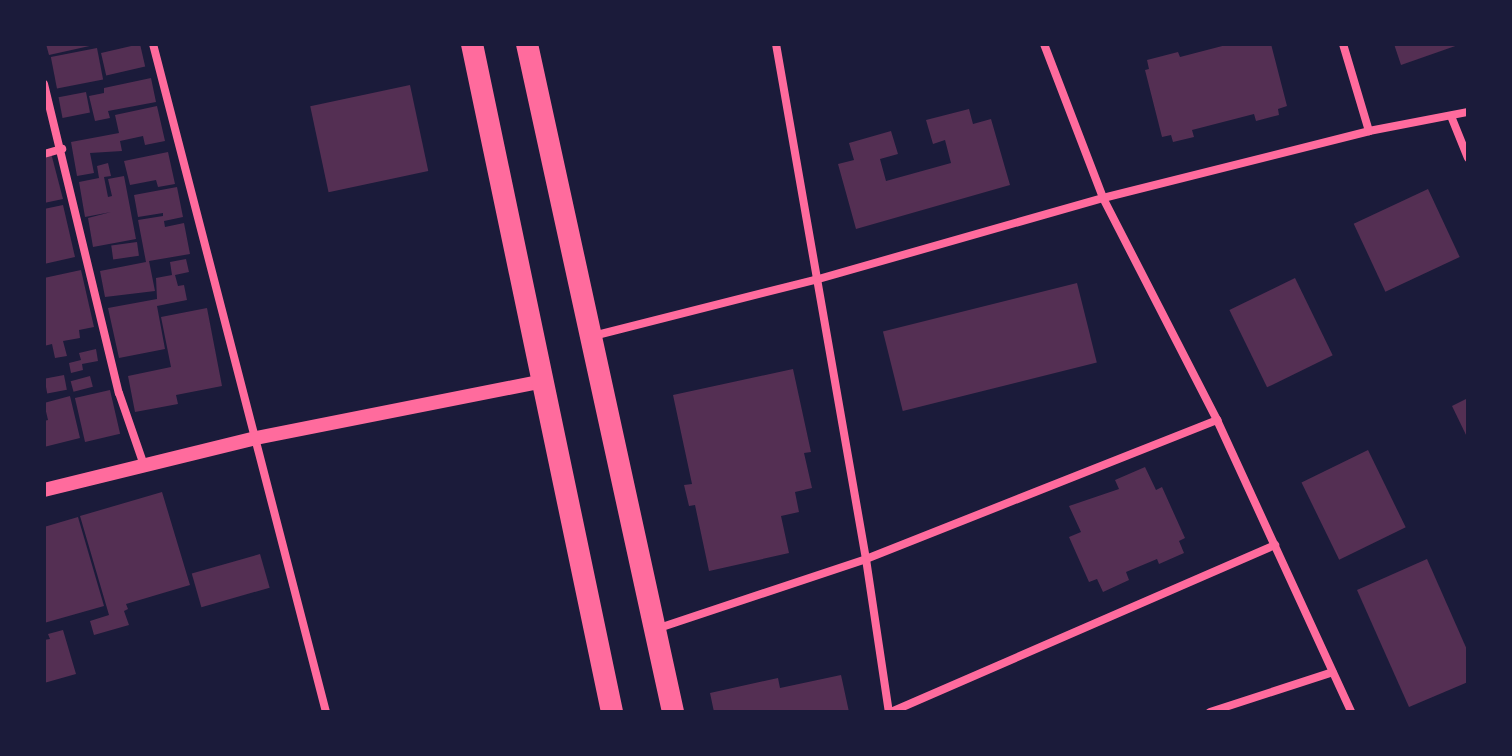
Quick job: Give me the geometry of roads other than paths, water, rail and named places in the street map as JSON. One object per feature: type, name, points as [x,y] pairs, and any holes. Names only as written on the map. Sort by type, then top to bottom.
[{"type":"highway","points":[[472,44],[612,712]]},
{"type":"highway","points":[[527,44],[673,712]]},
{"type":"street","points":[[153,44],[326,712]]},
{"type":"street","points":[[776,44],[890,712],[1275,545]]},
{"type":"street","points":[[1044,44],[1103,198],[1217,420],[1351,712]]},
{"type":"street","points":[[1343,44],[1369,131]]},
{"type":"street","points":[[44,84],[119,393],[144,465]]},
{"type":"street","points":[[592,336],[815,280],[1103,198],[1369,131],[1468,112]]},
{"type":"street","points":[[1451,116],[1468,158]]},
{"type":"street","points":[[44,154],[62,149]]},
{"type":"street","points":[[44,490],[256,438],[544,381]]},
{"type":"street","points":[[655,630],[866,559],[1217,420]]},
{"type":"street","points":[[1210,712],[1333,672]]}]
